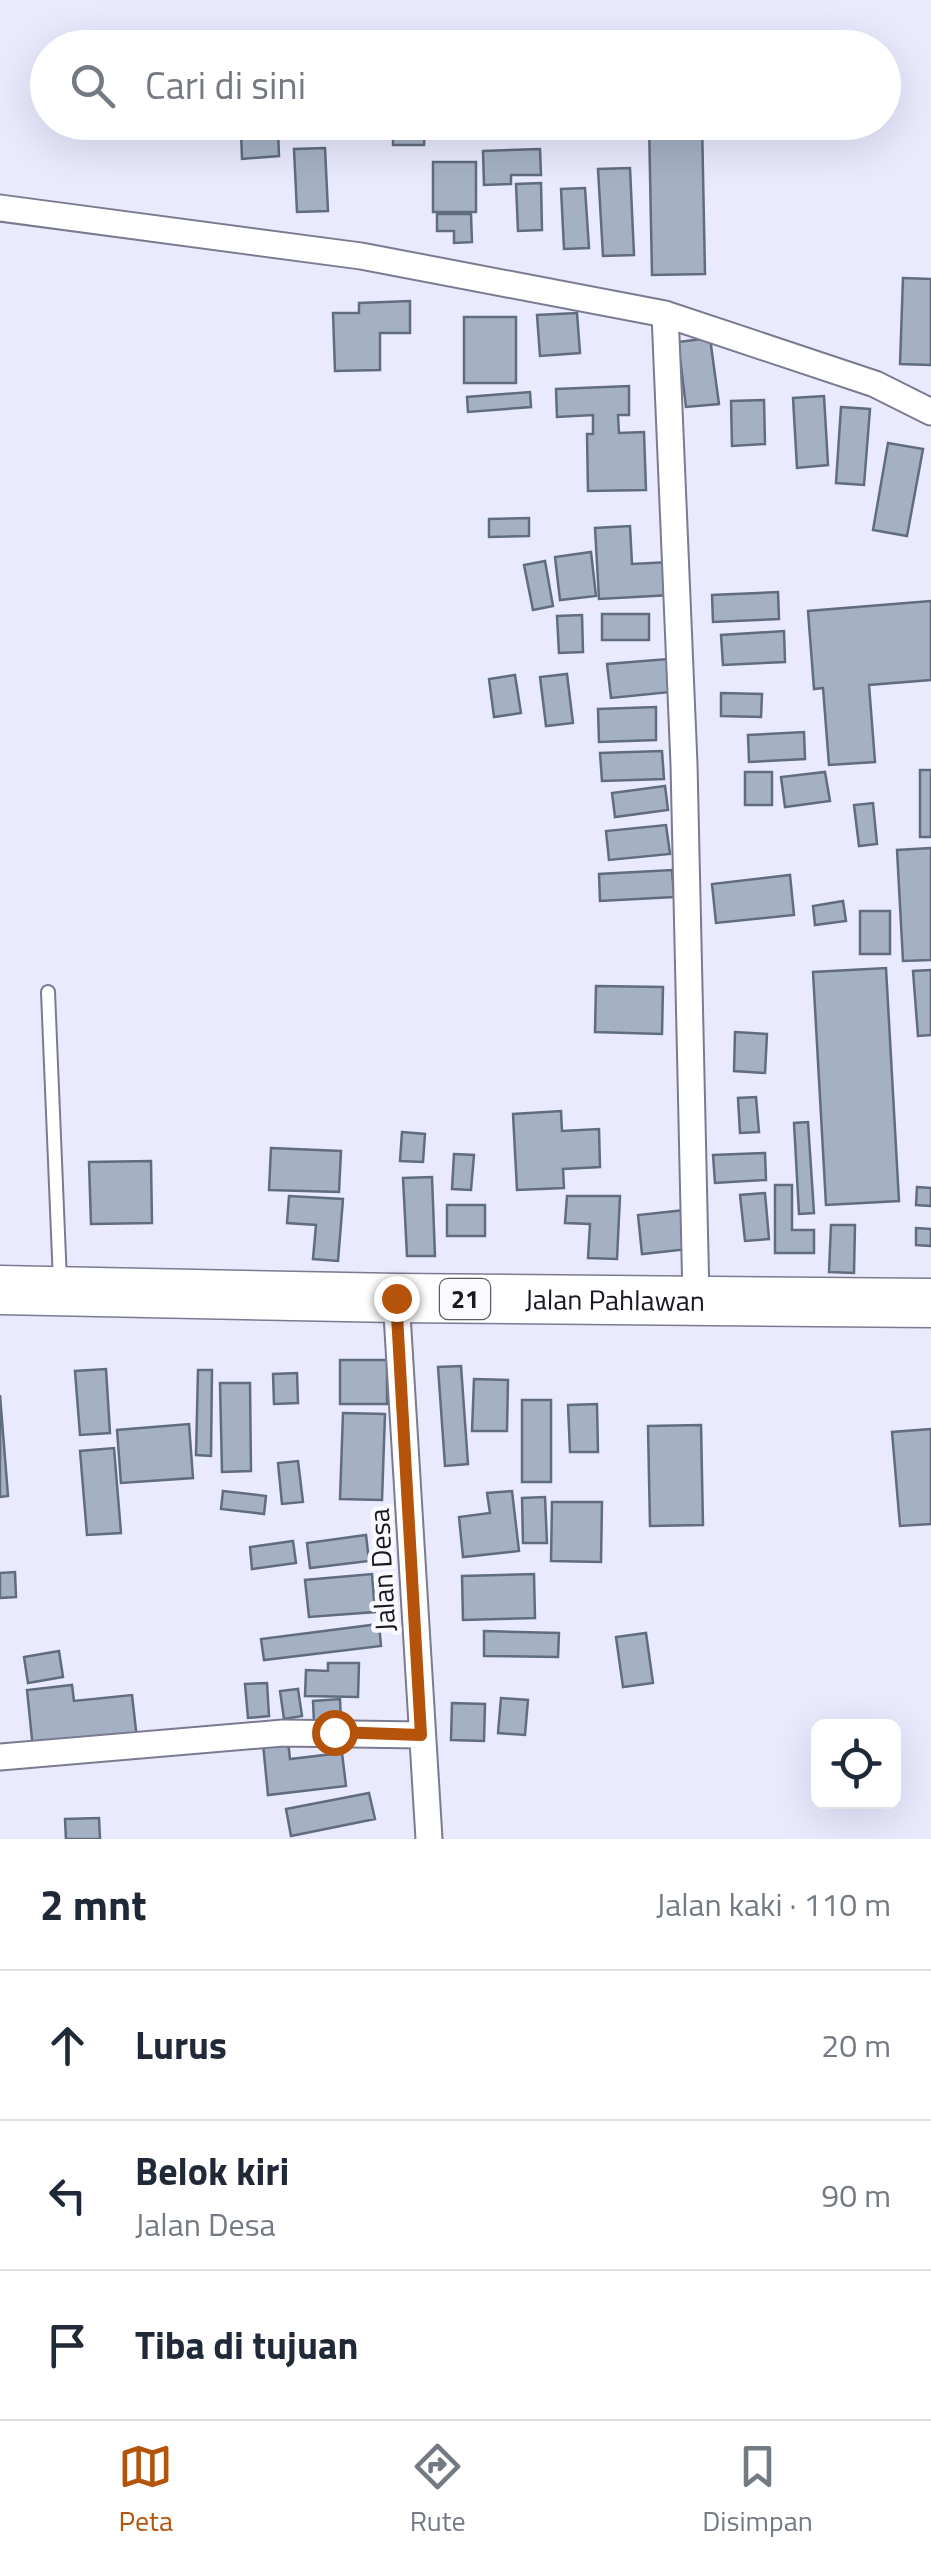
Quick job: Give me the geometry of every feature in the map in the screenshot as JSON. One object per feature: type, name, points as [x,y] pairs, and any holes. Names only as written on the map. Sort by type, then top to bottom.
[{"type":"highway","name":"Jalan Pahlawan","points":[[0,1290],[931,1303]]},
{"type":"street","points":[[0,208],[361,256],[665,314],[875,384],[931,412]]},
{"type":"street","points":[[665,314],[684,764],[696,1300]]},
{"type":"street","name":"Jalan Desa","points":[[396,1298],[429,1839]]},
{"type":"street","points":[[0,1757],[266,1734],[421,1735]]},
{"type":"lane","points":[[48,992],[60,1290]]},
{"type":"building","points":[[241,140],[278,140],[279,156],[242,159]]},
{"type":"building","points":[[393,140],[424,140],[424,145],[393,145]]},
{"type":"building","points":[[649,140],[702,140],[705,274],[652,275]]},
{"type":"building","points":[[325,148],[328,211],[297,212],[294,149]]},
{"type":"building","points":[[540,149],[541,175],[511,175],[511,184],[484,185],[483,151]]},
{"type":"building","points":[[433,162],[476,162],[476,212],[433,212]]},
{"type":"building","points":[[630,168],[634,255],[603,256],[598,169]]},
{"type":"building","points":[[541,183],[542,230],[518,231],[516,184]]},
{"type":"building","points":[[585,188],[589,248],[564,249],[561,189]]},
{"type":"building","points":[[437,214],[471,214],[472,242],[454,243],[454,231],[437,231]]},
{"type":"building","points":[[903,278],[931,279],[931,365],[900,364]]},
{"type":"building","points":[[410,301],[410,333],[380,333],[380,370],[335,371],[333,313],[359,313],[359,303]]},
{"type":"building","points":[[577,313],[580,353],[540,356],[537,315]]},
{"type":"building","points":[[464,317],[516,317],[516,383],[464,383]]},
{"type":"building","points":[[710,338],[719,404],[686,407],[678,342]]},
{"type":"building","points":[[629,386],[629,415],[618,415],[619,433],[644,432],[646,490],[588,491],[587,434],[593,434],[593,415],[557,417],[556,389]]},
{"type":"building","points":[[530,392],[531,407],[468,412],[467,397]]},
{"type":"building","points":[[824,396],[828,465],[797,468],[793,398]]},
{"type":"building","points":[[764,400],[765,444],[732,446],[731,401]]},
{"type":"building","points":[[841,407],[870,409],[864,485],[836,483]]},
{"type":"building","points":[[888,443],[923,449],[907,536],[873,530]]},
{"type":"building","points":[[529,518],[529,536],[489,537],[489,519]]},
{"type":"building","points":[[630,526],[632,564],[670,562],[671,595],[599,599],[595,528]]},
{"type":"building","points":[[591,552],[596,596],[560,600],[555,557]]},
{"type":"building","points":[[545,561],[553,606],[533,610],[524,565]]},
{"type":"building","points":[[778,592],[779,619],[713,622],[712,595]]},
{"type":"building","points":[[931,601],[931,680],[869,685],[875,762],[829,765],[823,688],[814,689],[808,611]]},
{"type":"building","points":[[602,614],[649,614],[649,640],[602,640]]},
{"type":"building","points":[[582,615],[583,652],[559,653],[557,616]]},
{"type":"building","points":[[784,631],[785,662],[723,665],[721,635]]},
{"type":"building","points":[[668,659],[671,692],[611,698],[607,664]]},
{"type":"building","points":[[567,674],[573,723],[546,726],[540,677]]},
{"type":"building","points":[[515,675],[521,713],[494,717],[489,679]]},
{"type":"building","points":[[721,693],[762,694],[761,717],[721,716]]},
{"type":"building","points":[[656,707],[656,740],[599,742],[598,709]]},
{"type":"building","points":[[804,732],[805,759],[749,762],[748,735]]},
{"type":"building","points":[[662,751],[664,779],[602,781],[600,753]]},
{"type":"building","points":[[920,770],[931,770],[931,837],[920,837]]},
{"type":"building","points":[[745,772],[772,772],[772,805],[745,805]]},
{"type":"building","points":[[825,772],[830,801],[785,807],[781,777]]},
{"type":"building","points":[[665,786],[668,810],[615,817],[612,793]]},
{"type":"building","points":[[873,803],[877,844],[859,846],[854,805]]},
{"type":"building","points":[[666,825],[670,854],[609,860],[606,831]]},
{"type":"building","points":[[931,848],[931,960],[903,961],[897,850]]},
{"type":"building","points":[[672,870],[674,897],[600,901],[599,874]]},
{"type":"building","points":[[790,875],[794,915],[716,923],[712,884]]},
{"type":"building","points":[[843,901],[846,921],[815,925],[813,906]]},
{"type":"building","points":[[860,911],[890,911],[890,954],[860,954]]},
{"type":"building","points":[[886,968],[899,1201],[826,1205],[813,972]]},
{"type":"building","points":[[931,970],[931,1035],[918,1036],[913,971]]},
{"type":"building","points":[[596,986],[663,987],[662,1034],[595,1032]]},
{"type":"building","points":[[735,1032],[767,1034],[765,1073],[734,1071]]},
{"type":"building","points":[[756,1097],[759,1132],[740,1133],[738,1098]]},
{"type":"building","points":[[561,1111],[562,1131],[599,1129],[600,1167],[563,1169],[564,1188],[517,1190],[513,1114]]},
{"type":"building","points":[[808,1122],[814,1213],[799,1214],[794,1123]]},
{"type":"building","points":[[402,1132],[425,1134],[423,1162],[400,1161]]},
{"type":"building","points":[[271,1148],[341,1151],[339,1192],[269,1190]]},
{"type":"building","points":[[765,1153],[766,1180],[715,1183],[713,1155]]},
{"type":"building","points":[[454,1154],[474,1155],[471,1190],[452,1189]]},
{"type":"building","points":[[151,1161],[152,1223],[91,1224],[89,1162]]},
{"type":"building","points":[[432,1177],[435,1256],[407,1256],[403,1178]]},
{"type":"building","points":[[775,1185],[792,1185],[792,1230],[814,1230],[814,1253],[775,1253]]},
{"type":"building","points":[[917,1187],[931,1188],[931,1206],[916,1205]]},
{"type":"building","points":[[765,1193],[769,1239],[745,1241],[740,1195]]},
{"type":"building","points":[[289,1196],[343,1199],[338,1261],[313,1259],[316,1225],[287,1223]]},
{"type":"building","points":[[567,1196],[620,1196],[617,1259],[588,1258],[590,1224],[565,1223]]},
{"type":"building","points":[[447,1205],[485,1205],[485,1236],[447,1236]]},
{"type":"building","points":[[686,1210],[689,1249],[642,1254],[638,1215]]},
{"type":"building","points":[[831,1225],[855,1225],[854,1273],[829,1272]]},
{"type":"building","points":[[916,1228],[931,1229],[931,1246],[916,1245]]},
{"type":"building","points":[[340,1360],[387,1360],[387,1404],[340,1404]]},
{"type":"building","points":[[461,1366],[468,1464],[445,1466],[438,1367]]},
{"type":"building","points":[[106,1369],[110,1433],[80,1435],[75,1371]]},
{"type":"building","points":[[198,1370],[212,1370],[211,1456],[196,1455]]},
{"type":"building","points":[[297,1373],[298,1403],[274,1404],[273,1374]]},
{"type":"building","points":[[474,1379],[508,1380],[507,1431],[472,1431]]},
{"type":"building","points":[[220,1383],[250,1383],[251,1471],[222,1472]]},
{"type":"building","points":[[0,1395],[8,1496],[0,1497]]},
{"type":"building","points":[[522,1400],[551,1400],[551,1482],[522,1482]]},
{"type":"building","points":[[597,1404],[598,1452],[570,1452],[568,1405]]},
{"type":"building","points":[[343,1413],[385,1414],[382,1500],[340,1499]]},
{"type":"building","points":[[189,1424],[193,1478],[121,1483],[117,1430]]},
{"type":"building","points":[[701,1425],[703,1525],[650,1526],[648,1426]]},
{"type":"building","points":[[931,1429],[931,1524],[900,1526],[892,1432]]},
{"type":"building","points":[[114,1448],[121,1533],[87,1535],[80,1451]]},
{"type":"building","points":[[298,1461],[303,1502],[282,1504],[278,1463]]},
{"type":"building","points":[[223,1491],[266,1496],[264,1514],[221,1509]]},
{"type":"building","points":[[512,1491],[519,1551],[463,1557],[459,1517],[490,1513],[487,1493]]},
{"type":"building","points":[[545,1497],[547,1543],[523,1543],[522,1498]]},
{"type":"building","points":[[552,1502],[602,1502],[601,1562],[551,1561]]},
{"type":"building","points":[[366,1535],[369,1561],[310,1568],[307,1543]]},
{"type":"building","points":[[293,1541],[296,1563],[252,1569],[250,1547]]},
{"type":"building","points":[[15,1572],[16,1597],[0,1598],[0,1573]]},
{"type":"building","points":[[372,1574],[375,1612],[309,1617],[305,1580]]},
{"type":"building","points":[[534,1574],[535,1618],[463,1620],[462,1576]]},
{"type":"building","points":[[379,1624],[381,1646],[264,1660],[261,1639]]},
{"type":"building","points":[[484,1631],[559,1633],[558,1657],[484,1656]]},
{"type":"building","points":[[646,1633],[653,1683],[623,1687],[616,1637]]},
{"type":"building","points":[[59,1651],[63,1677],[28,1683],[24,1657]]},
{"type":"building","points":[[328,1663],[359,1663],[358,1697],[305,1696],[306,1670],[328,1671]]},
{"type":"building","points":[[267,1683],[269,1716],[248,1718],[245,1684]]},
{"type":"building","points":[[72,1685],[74,1701],[132,1695],[137,1739],[33,1749],[27,1690]]},
{"type":"building","points":[[298,1689],[302,1716],[284,1719],[280,1691]]},
{"type":"building","points":[[501,1698],[528,1700],[525,1735],[498,1733]]},
{"type":"building","points":[[340,1699],[341,1721],[314,1723],[313,1701]]},
{"type":"building","points":[[452,1703],[485,1704],[484,1741],[451,1740]]},
{"type":"building","points":[[288,1741],[290,1759],[342,1753],[346,1786],[268,1795],[263,1744]]},
{"type":"building","points":[[369,1793],[375,1819],[291,1836],[286,1809]]},
{"type":"building","points":[[99,1818],[100,1839],[66,1839],[65,1819]]},
{"type":"route","points":[[334,1732],[421,1735],[396,1298]]}]
